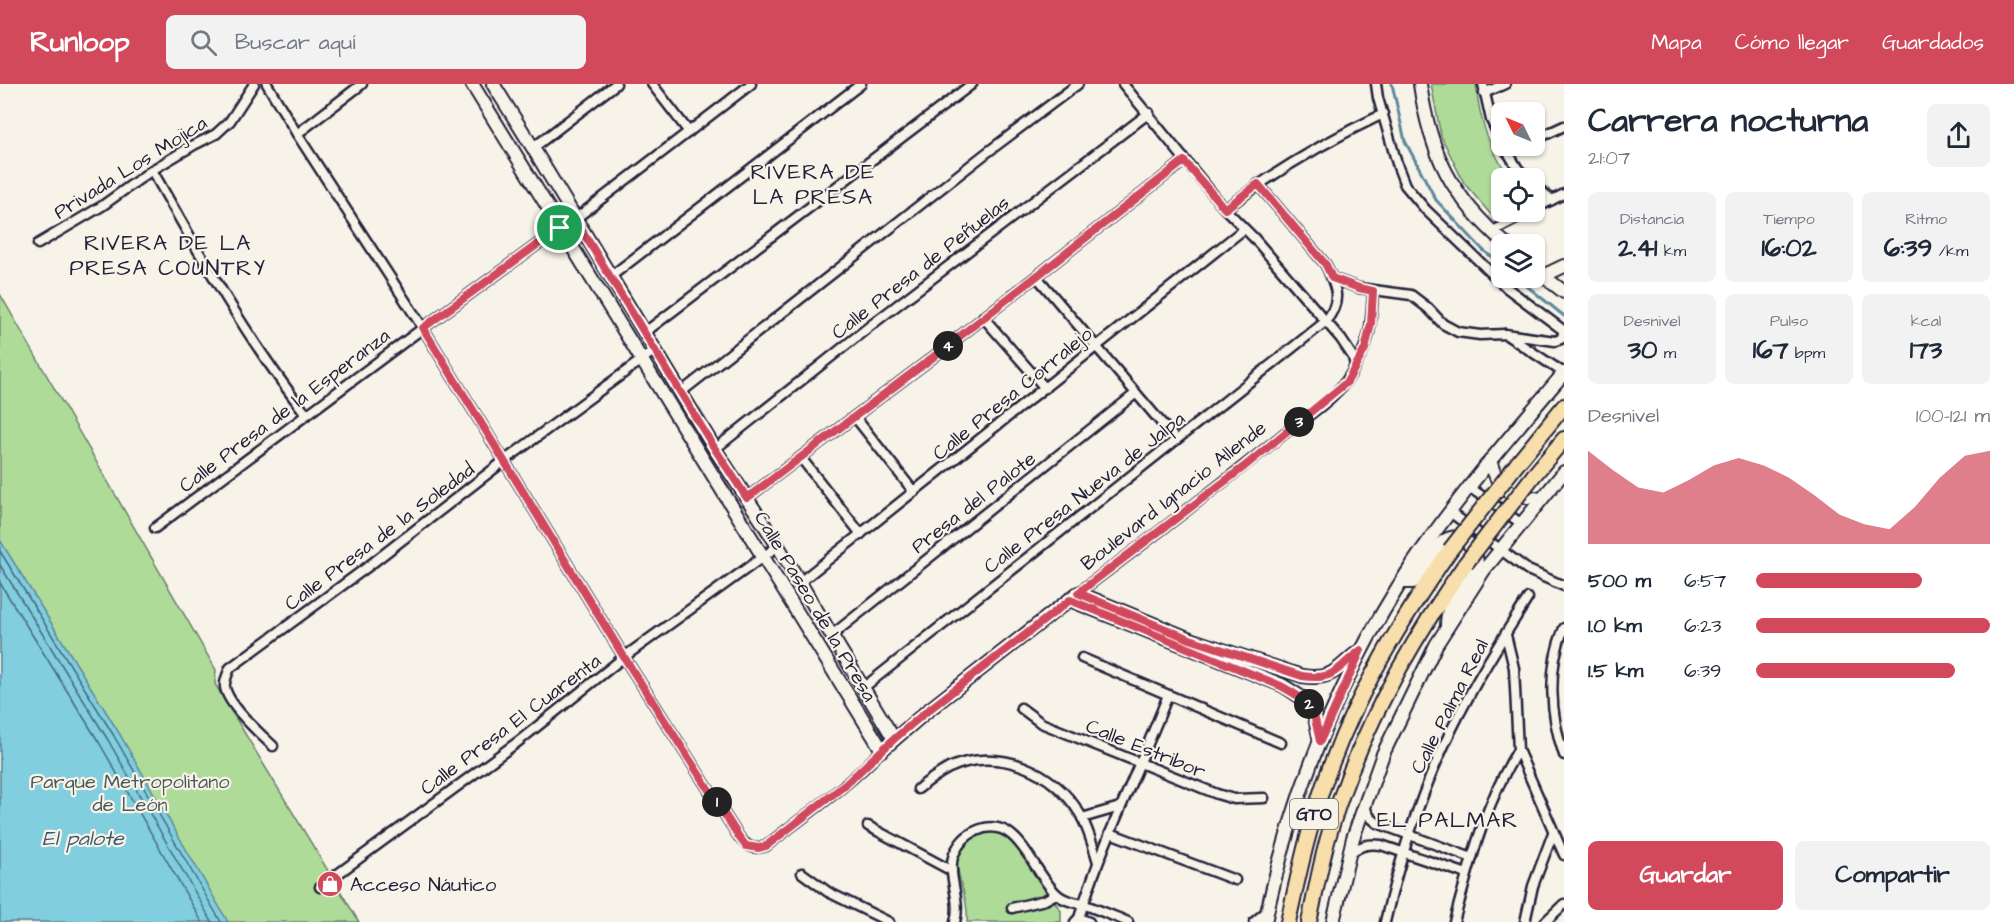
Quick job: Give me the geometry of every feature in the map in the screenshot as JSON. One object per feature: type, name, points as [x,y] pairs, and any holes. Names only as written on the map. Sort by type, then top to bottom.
[{"type":"main road","name":"GTO","points":[[1288,922],[1319,798],[1354,710],[1404,620],[1439,565],[1564,406]]},
{"type":"main road","name":"GTO","points":[[1309,922],[1323,855],[1340,799],[1394,677],[1438,603],[1499,518],[1564,439]]},
{"type":"street","name":"Privada Los Mojica","points":[[38,244],[102,206],[152,170],[223,129],[254,84]]},
{"type":"street","points":[[267,84],[423,328],[624,657]]},
{"type":"street","points":[[297,134],[362,84]]},
{"type":"street","name":"Calle Paseo de la Presa","points":[[472,84],[882,750]]},
{"type":"street","points":[[533,148],[616,84]]},
{"type":"street","points":[[652,84],[689,132]]},
{"type":"street","name":"Calle Presa de la Esperanza","points":[[155,528],[306,414],[575,219],[752,84]]},
{"type":"street","points":[[610,277],[861,84]]},
{"type":"street","points":[[644,333],[972,84]]},
{"type":"street","points":[[680,393],[1078,84]]},
{"type":"street","points":[[1123,84],[1149,113],[1184,161],[1326,322],[1353,357],[1355,366]]},
{"type":"street","points":[[1332,278],[1359,288],[1411,296],[1428,308],[1443,324],[1458,332],[1480,335],[1505,334],[1555,341],[1561,339],[1563,334],[1563,330],[1507,288],[1426,210],[1405,185],[1376,84]]},
{"type":"street","points":[[1420,84],[1426,117],[1443,169],[1460,196],[1494,234]]},
{"type":"street","points":[[1491,120],[1484,89],[1505,84]]},
{"type":"street","name":"Calle Paseo de la Presa","points":[[496,85],[680,393],[778,546],[894,739]]},
{"type":"street","name":"Calle Presa de Peñuelas","points":[[715,449],[870,326],[1149,113]]},
{"type":"street","points":[[1225,209],[1258,184],[1313,149],[1383,114]]},
{"type":"street","points":[[1545,135],[1564,126]]},
{"type":"street","points":[[1511,156],[1520,168]]},
{"type":"street","points":[[747,498],[1037,277],[1184,161]]},
{"type":"street","points":[[152,170],[199,252],[268,363],[306,414]]},
{"type":"street","points":[[1258,184],[1326,265],[1337,299],[1337,304],[1326,322]]},
{"type":"street","points":[[1545,194],[1552,200]]},
{"type":"street","points":[[1545,204],[1564,194]]},
{"type":"street","points":[[1491,232],[1510,222]]},
{"type":"street","name":"Calle Presa Corralejo","points":[[800,582],[1244,229]]},
{"type":"street","points":[[1545,271],[1564,266]]},
{"type":"street","points":[[1037,277],[1176,440]]},
{"type":"street","points":[[1545,278],[1564,292]]},
{"type":"street","name":"Boulevard Ignacio Allende","points":[[624,657],[739,837],[746,846],[759,848],[766,846],[845,785],[894,739],[1332,396],[1347,382],[1365,349],[1371,324],[1373,291]]},
{"type":"street","points":[[983,317],[1045,388]]},
{"type":"street","name":"Calle Presa Nueva de Jalpa","points":[[863,688],[1326,322]]},
{"type":"street","points":[[1254,922],[1266,916],[1294,807],[1332,711],[1361,650],[1402,582],[1450,512],[1490,460],[1564,373],[1505,334]]},
{"type":"street","name":"Calle Presa de la Soledad","points":[[273,746],[243,718],[225,688],[225,680],[230,668],[655,350]]},
{"type":"street","name":"Presa del Palote","points":[[832,635],[1135,394]]},
{"type":"street","points":[[855,417],[914,492]]},
{"type":"street","points":[[801,458],[861,534]]},
{"type":"street","points":[[1490,460],[1495,479],[1503,488],[1518,495],[1541,499]]},
{"type":"street","points":[[1332,922],[1348,855],[1364,806],[1383,754],[1407,703],[1447,626],[1471,588],[1499,550],[1564,472]]},
{"type":"street","points":[[1469,487],[1522,524]]},
{"type":"street","points":[[1450,512],[1533,574],[1564,586]]},
{"type":"street","points":[[1402,582],[1413,582],[1417,579],[1442,542],[1449,537],[1461,538],[1467,543],[1477,558],[1477,565],[1450,603],[1447,611],[1447,626]]},
{"type":"street","name":"Calle Presa El Cuarenta","points":[[320,886],[519,741],[624,657],[778,546]]},
{"type":"street","points":[[1074,596],[1281,686],[1311,705],[1316,715],[1320,741]]},
{"type":"street","name":"Boulevard Ignacio Allende","points":[[1074,596],[1190,639],[1302,676],[1319,678],[1332,675],[1361,650]]},
{"type":"street","points":[[1506,635],[1528,598]]},
{"type":"street","points":[[1564,628],[1555,656],[1552,681],[1556,721],[1564,755]]},
{"type":"street","name":"Calle Palma Real","points":[[1506,635],[1514,668],[1518,750],[1564,855]]},
{"type":"street","name":"Calle Palma Real","points":[[1384,922],[1403,853],[1425,788],[1468,697],[1506,635]]},
{"type":"street","points":[[1082,658],[1281,743]]},
{"type":"street","points":[[1089,922],[1077,920],[1120,807],[1141,763],[1168,695]]},
{"type":"street","name":"Calle Estribor","points":[[1021,708],[1041,723],[1196,786],[1234,800],[1264,798]]},
{"type":"street","points":[[1454,922],[1479,836],[1496,792],[1518,750]]},
{"type":"street","points":[[918,789],[950,768],[965,763],[981,760],[1019,763],[1063,793],[1082,818],[1098,862]]},
{"type":"street","points":[[1364,806],[1374,820],[1472,858]]},
{"type":"street","points":[[1082,818],[1120,807]]},
{"type":"street","points":[[868,826],[952,871]]},
{"type":"street","points":[[955,922],[957,904],[952,871],[955,851],[963,839],[980,829],[996,828],[1017,839],[1044,881],[1056,894],[1069,901],[1083,904],[1128,922]]},
{"type":"street","points":[[1110,833],[1234,880]]},
{"type":"street","points":[[1525,922],[1533,886],[1553,833]]},
{"type":"street","points":[[1348,855],[1361,846],[1381,845],[1467,874]]},
{"type":"street","points":[[802,873],[828,892],[889,922]]},
{"type":"street","points":[[1012,908],[1045,900],[1056,894]]},
{"type":"street","points":[[1545,922],[1564,904]]},
{"type":"green space","points":[[1431,84],[1476,84],[1480,110],[1491,146],[1491,156],[1496,156],[1503,168],[1491,168],[1491,215],[1464,183],[1441,136]]},
{"type":"green space","name":"Parque Metropolitano de León","points":[[0,294],[216,670],[215,684],[359,922],[0,922]]},
{"type":"green space","points":[[997,831],[1013,839],[1023,850],[1061,911],[1061,922],[967,922],[967,907],[957,866],[958,854],[963,844],[976,836]]},
{"type":"water","name":"El palote","points":[[0,540],[119,733],[228,922],[0,922]]},
{"type":"waterway","points":[[1392,84],[1405,141],[1436,200],[1491,256]]},
{"type":"waterway","points":[[1529,288],[1564,316]]},
{"type":"place","name":"Acceso Náutico","points":[[330,884]]},
{"type":"district","name":"RIVERA DE LA PRESA","points":[[813,184]]},
{"type":"district","name":"RIVERA DE LA PRESA COUNTRY","points":[[168,254]]},
{"type":"district","name":"EL PALMAR","points":[[1448,819]]},
{"type":"route","points":[[1184,161],[1225,209],[1258,184],[1326,265],[1332,278],[1373,291],[1371,324],[1365,349],[1347,382],[1332,396],[1245,466],[1078,593],[1190,639],[1302,676],[1319,678],[1332,675],[1361,650],[1320,741],[1316,715],[1311,705],[1299,696],[1266,678],[1070,600],[926,712],[845,785],[766,846],[753,848],[746,846],[624,657],[423,328],[560,228],[575,219],[680,393],[747,498],[932,358],[1184,161]]}]
